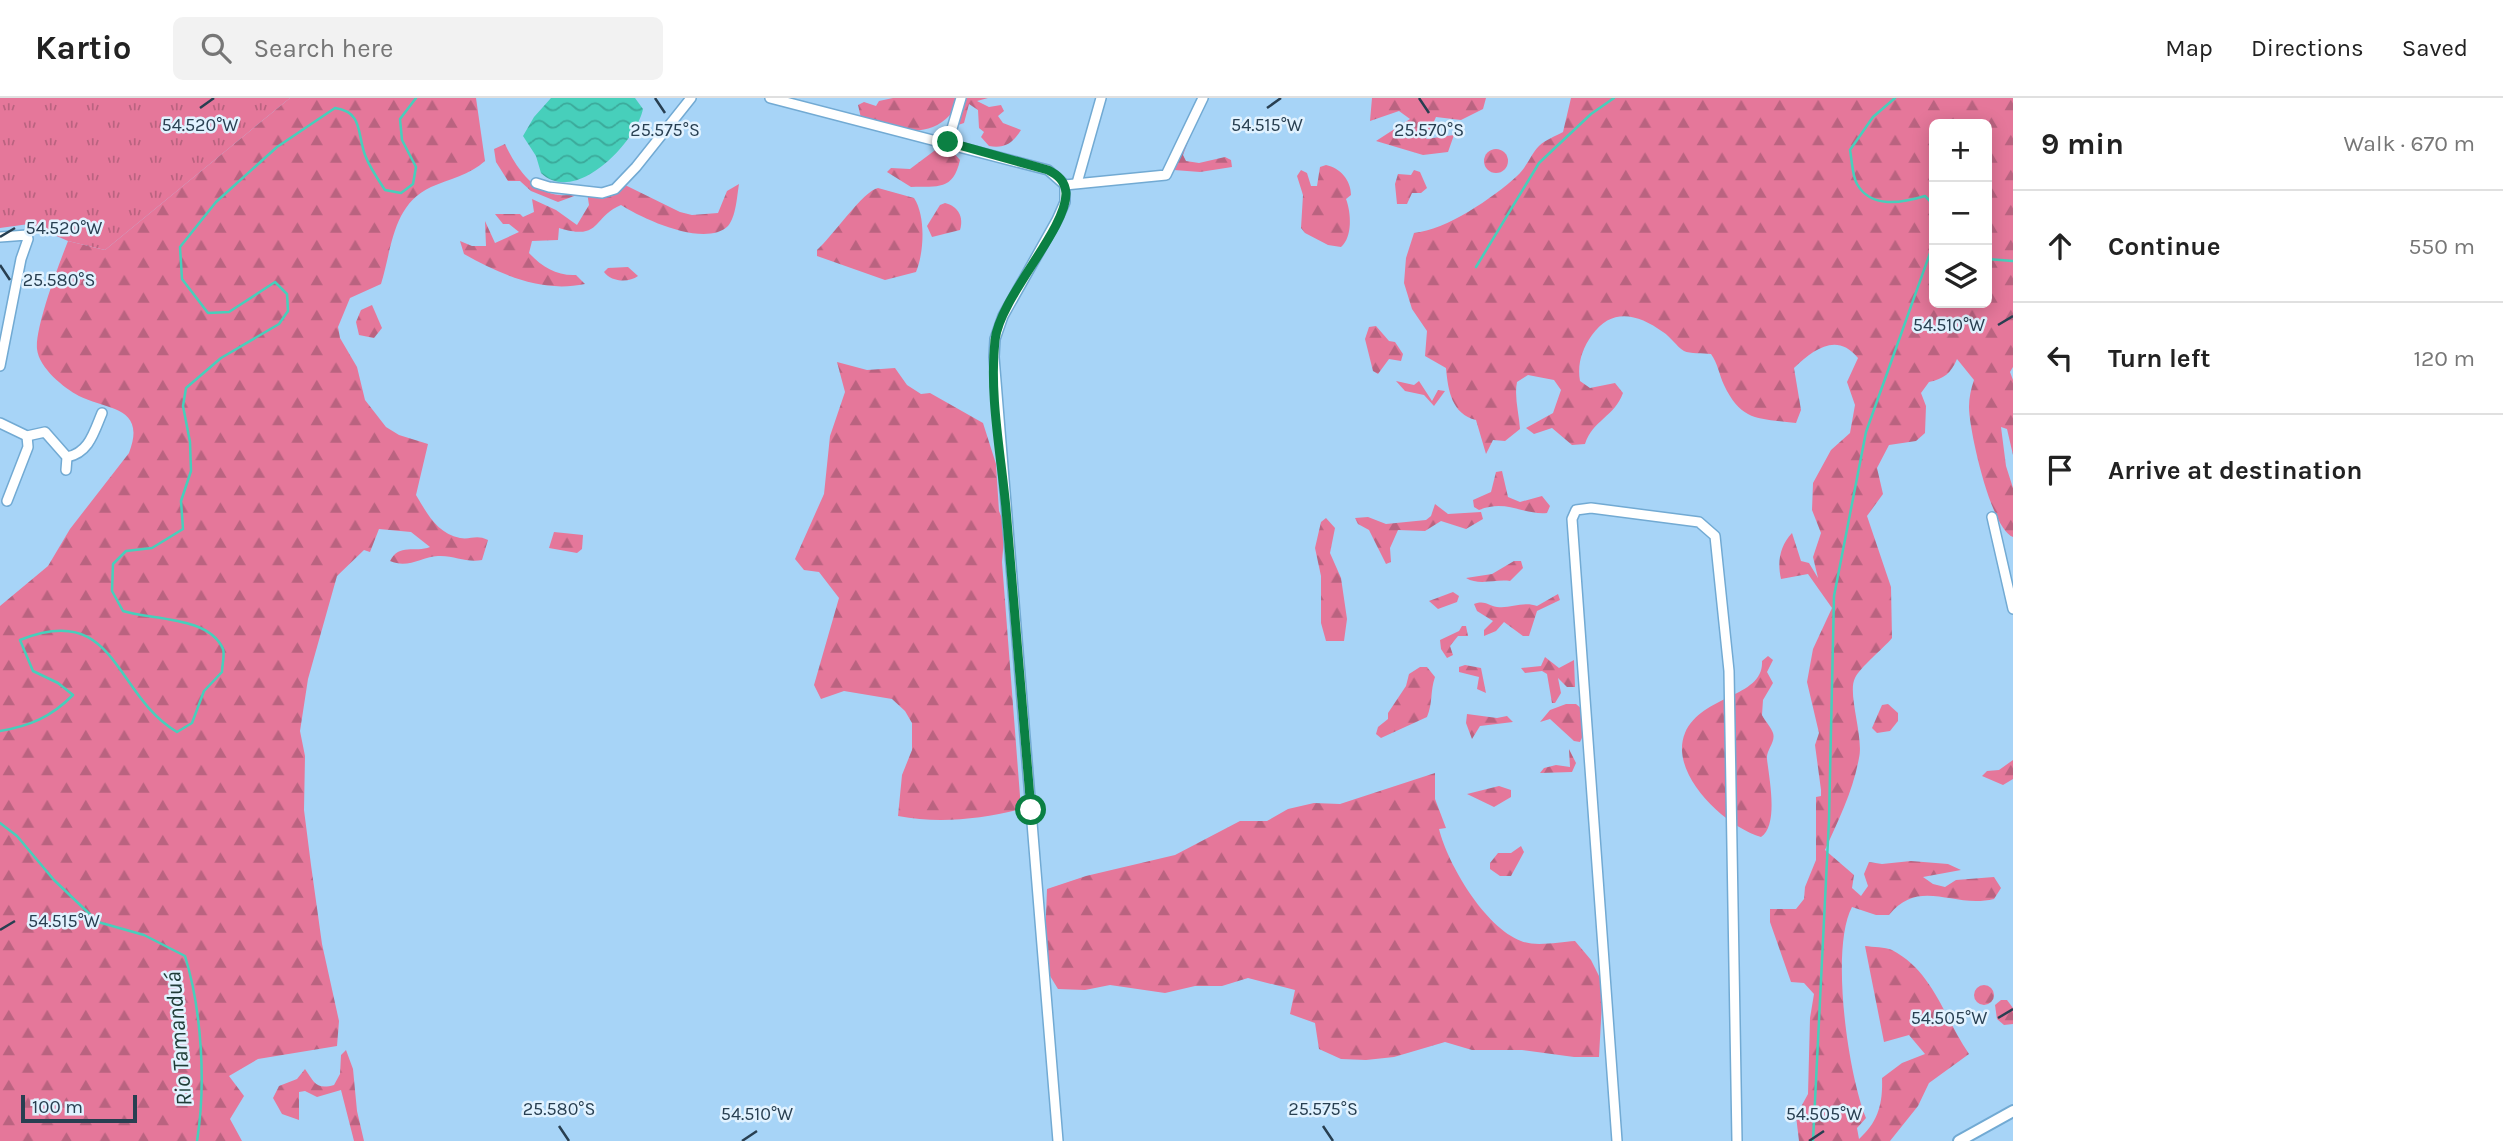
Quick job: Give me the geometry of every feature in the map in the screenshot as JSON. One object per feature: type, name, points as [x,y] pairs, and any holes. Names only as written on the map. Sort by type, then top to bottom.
[{"type":"street","points":[[536,183],[602,193],[615,189],[691,98]]},
{"type":"street","points":[[769,98],[806,101],[1048,170],[1056,174],[1065,185],[1065,202],[1057,220],[998,327],[994,357],[1058,1141]]},
{"type":"street","points":[[948,142],[961,98]]},
{"type":"street","points":[[1077,183],[1101,98]]},
{"type":"street","points":[[1065,185],[1166,176],[1203,98]]},
{"type":"street","points":[[0,237],[18,234],[27,235],[28,239],[0,366]]},
{"type":"street","points":[[67,457],[82,452],[87,446],[102,414]]},
{"type":"street","points":[[0,423],[27,436],[45,432],[67,457],[66,470]]},
{"type":"street","points":[[7,501],[28,447],[27,436]]},
{"type":"street","points":[[1616,1141],[1572,519],[1576,510],[1591,508],[1699,522],[1715,536],[1729,671],[1737,1141]]},
{"type":"street","points":[[1992,517],[2013,609]]},
{"type":"street","points":[[1959,1141],[2013,1111]]},
{"type":"green space","points":[[0,98],[290,98],[105,250],[68,241],[29,224],[0,228]]},
{"type":"green space","points":[[290,98],[476,98],[485,161],[466,173],[431,187],[408,205],[391,243],[381,284],[350,298],[338,327],[340,338],[357,367],[365,400],[386,427],[399,435],[428,444],[416,495],[429,516],[452,536],[488,540],[482,560],[438,556],[403,564],[390,561],[403,550],[430,547],[411,532],[379,529],[370,552],[364,550],[337,576],[308,679],[300,731],[305,756],[304,810],[322,944],[339,1021],[337,1046],[258,1059],[229,1076],[244,1096],[230,1119],[242,1141],[0,1141],[0,606],[48,566],[70,529],[129,453],[133,438],[133,426],[121,412],[79,396],[53,377],[42,363],[37,339],[44,311],[68,241],[105,250]]},
{"type":"green space","points":[[893,98],[988,98],[977,101],[989,107],[1001,105],[1004,111],[998,116],[1003,123],[1021,130],[1008,144],[989,146],[981,137],[984,132],[979,128],[978,110],[969,104],[964,123],[958,125],[950,115],[930,128],[919,130],[897,128],[861,118],[858,105],[864,102],[876,106],[879,101]]},
{"type":"green space","points":[[1372,98],[1486,98],[1483,109],[1461,120],[1436,117],[1426,139],[1454,135],[1448,152],[1423,155],[1376,141],[1410,119],[1399,111],[1370,121]]},
{"type":"green space","points":[[1571,98],[2013,98],[2013,367],[2010,372],[2013,380],[2013,455],[2007,429],[2001,427],[2006,466],[2013,488],[2013,537],[1997,517],[1989,498],[1970,419],[1969,400],[1974,380],[1957,359],[1946,375],[1929,382],[1921,393],[1926,406],[1925,433],[1916,441],[1889,445],[1877,468],[1883,494],[1867,516],[1891,587],[1892,638],[1855,678],[1853,694],[1859,758],[1849,793],[1825,850],[1854,875],[1852,888],[1861,896],[1868,886],[1864,874],[1869,862],[1948,864],[1961,870],[1923,877],[1933,884],[1945,887],[1956,880],[1994,877],[2001,888],[1994,899],[1979,901],[1938,896],[1913,898],[1889,915],[1876,915],[1852,907],[1842,951],[1842,980],[1853,1072],[1866,1118],[1857,1128],[1859,1139],[1871,1126],[1878,1112],[1882,1096],[1882,1078],[1902,1063],[1925,1054],[1909,1035],[1884,1042],[1865,946],[1892,950],[1918,970],[1937,997],[1969,1054],[1929,1083],[1918,1106],[1890,1141],[1799,1141],[1796,1116],[1808,1094],[1810,1018],[1814,994],[1804,983],[1791,982],[1770,922],[1770,909],[1796,909],[1804,899],[1805,887],[1816,860],[1816,797],[1821,796],[1821,790],[1815,745],[1819,733],[1807,682],[1813,649],[1832,608],[1808,574],[1781,579],[1779,566],[1782,549],[1792,533],[1801,561],[1809,563],[1818,578],[1813,557],[1821,533],[1812,510],[1813,483],[1831,450],[1850,433],[1855,405],[1847,382],[1858,358],[1850,350],[1834,345],[1809,355],[1794,368],[1801,410],[1796,423],[1762,419],[1738,406],[1724,385],[1711,354],[1684,351],[1654,326],[1635,318],[1617,317],[1600,326],[1588,340],[1581,357],[1580,381],[1590,388],[1615,383],[1623,393],[1615,407],[1588,436],[1585,444],[1572,445],[1552,428],[1534,434],[1526,428],[1553,413],[1561,390],[1554,380],[1528,375],[1517,382],[1516,388],[1520,429],[1505,441],[1493,440],[1486,454],[1476,420],[1461,413],[1456,407],[1448,385],[1446,368],[1425,356],[1427,331],[1412,309],[1404,283],[1406,258],[1414,233],[1440,226],[1495,194],[1524,169],[1539,146],[1563,132]]},
{"type":"green space","points":[[1191,134],[1183,155],[1186,161],[1199,163],[1225,157],[1231,160],[1232,167],[1200,172],[1174,170]]},
{"type":"green space","points":[[505,144],[514,161],[533,184],[550,193],[577,195],[558,202],[531,191],[520,181],[508,181],[496,162],[494,149]]},
{"type":"green space","points":[[938,148],[951,150],[960,160],[953,177],[943,185],[911,187],[887,172],[891,168],[910,169]]},
{"type":"green space","points":[[1496,149],[1504,153],[1508,161],[1504,169],[1496,173],[1488,169],[1484,161],[1488,153]]},
{"type":"green space","points":[[1326,165],[1336,169],[1349,184],[1351,195],[1346,199],[1350,217],[1349,231],[1341,247],[1328,245],[1301,228],[1303,195],[1297,176],[1301,170],[1307,173],[1311,186],[1317,186],[1320,167]]},
{"type":"green space","points":[[1414,170],[1420,172],[1427,188],[1421,193],[1412,193],[1407,204],[1397,204],[1395,184],[1398,174],[1411,175]]},
{"type":"green space","points":[[623,184],[680,212],[692,215],[718,213],[727,191],[739,184],[733,217],[728,226],[718,232],[690,233],[674,229],[621,205],[611,210],[590,230],[583,232],[559,228],[558,240],[532,241],[529,253],[539,262],[550,270],[576,275],[585,284],[537,284],[507,275],[464,254],[460,241],[472,246],[486,246],[485,221],[495,243],[519,232],[509,224],[503,224],[495,214],[520,214],[523,217],[534,212],[532,199],[556,210],[577,225],[589,205],[587,192]]},
{"type":"green space","points":[[878,188],[914,198],[922,224],[922,245],[916,272],[885,280],[817,256],[817,250],[856,205]]},
{"type":"green space","points":[[945,203],[959,213],[960,230],[932,237],[927,226],[940,205]]},
{"type":"green space","points":[[628,267],[638,276],[630,280],[620,280],[611,278],[604,272],[608,268]]},
{"type":"green space","points":[[372,305],[382,328],[374,338],[359,335],[356,322],[361,310]]},
{"type":"green space","points":[[1376,326],[1389,341],[1395,342],[1403,354],[1401,361],[1389,359],[1378,374],[1373,371],[1365,339],[1369,327]]},
{"type":"green space","points":[[837,362],[867,370],[895,368],[907,385],[921,394],[930,393],[983,423],[996,464],[999,511],[1005,526],[1002,562],[1021,809],[960,819],[929,820],[898,816],[902,775],[912,750],[912,723],[905,711],[892,699],[844,691],[821,699],[814,685],[839,598],[819,572],[804,570],[795,559],[824,494],[830,436],[845,392]]},
{"type":"green space","points":[[1396,381],[1414,385],[1419,381],[1432,401],[1438,390],[1445,391],[1434,406],[1424,395],[1405,391]]},
{"type":"green space","points":[[1502,471],[1508,497],[1520,502],[1542,496],[1550,506],[1547,513],[1498,506],[1479,510],[1474,507],[1473,500],[1491,492],[1496,472]]},
{"type":"green space","points":[[1435,504],[1448,514],[1481,512],[1483,519],[1466,529],[1441,521],[1425,531],[1398,530],[1390,548],[1391,562],[1386,564],[1369,530],[1358,524],[1355,518],[1368,517],[1386,524],[1426,520],[1431,516]]},
{"type":"green space","points":[[1326,518],[1335,528],[1330,553],[1341,578],[1347,619],[1344,641],[1326,641],[1321,623],[1321,576],[1315,548],[1321,522]]},
{"type":"green space","points":[[554,532],[583,535],[582,549],[577,553],[549,548]]},
{"type":"green space","points":[[1514,561],[1521,561],[1523,568],[1510,581],[1482,582],[1466,578],[1492,574]]},
{"type":"green space","points":[[1453,592],[1459,596],[1457,602],[1438,609],[1429,601]]},
{"type":"green space","points":[[1558,594],[1560,600],[1537,611],[1529,636],[1523,636],[1504,622],[1496,631],[1484,636],[1484,630],[1493,621],[1477,611],[1474,604],[1483,603],[1497,607],[1527,604],[1537,606]]},
{"type":"green space","points":[[1462,626],[1466,626],[1468,636],[1458,636],[1450,646],[1453,655],[1447,658],[1441,649],[1440,640],[1459,631]]},
{"type":"green space","points":[[1768,656],[1773,660],[1767,672],[1773,683],[1763,700],[1762,715],[1774,736],[1767,756],[1771,789],[1770,822],[1761,837],[1732,822],[1704,797],[1692,781],[1682,749],[1685,733],[1693,720],[1704,710],[1753,682],[1760,673],[1762,661]]},
{"type":"green space","points":[[1545,657],[1559,668],[1574,660],[1575,687],[1567,687],[1558,678],[1561,693],[1555,703],[1552,703],[1547,674],[1542,671],[1525,673],[1521,668],[1541,666]]},
{"type":"green space","points":[[1465,665],[1481,668],[1486,693],[1477,689],[1479,677],[1459,672],[1459,667]]},
{"type":"green space","points":[[1420,667],[1427,667],[1435,677],[1427,717],[1381,738],[1376,734],[1378,727],[1388,719],[1388,713],[1406,686],[1409,674]]},
{"type":"green space","points":[[1566,704],[1576,704],[1582,709],[1584,733],[1580,742],[1574,741],[1550,719],[1540,722],[1550,710]]},
{"type":"green space","points":[[1888,704],[1898,713],[1898,721],[1890,731],[1877,733],[1872,728],[1882,705]]},
{"type":"green space","points":[[1467,714],[1497,718],[1507,716],[1513,722],[1480,726],[1472,739],[1466,723]]},
{"type":"green space","points":[[1569,749],[1576,763],[1572,772],[1540,773],[1544,768],[1556,765],[1570,767]]},
{"type":"green space","points":[[2013,760],[2013,779],[2003,785],[1982,776],[1987,771],[1999,770]]},
{"type":"green space","points":[[1435,773],[1435,799],[1446,828],[1439,829],[1444,844],[1459,877],[1482,909],[1494,923],[1521,941],[1540,944],[1575,941],[1591,960],[1603,984],[1599,1057],[1574,1057],[1522,1050],[1472,1050],[1445,1042],[1394,1057],[1341,1059],[1319,1049],[1315,1023],[1290,1014],[1295,990],[1248,978],[1222,986],[1195,986],[1165,993],[1110,985],[1085,990],[1058,989],[1044,966],[1047,889],[1086,876],[1175,855],[1240,821],[1267,821],[1288,809],[1314,803],[1340,804]]},
{"type":"green space","points":[[1499,786],[1511,790],[1511,797],[1494,807],[1467,794]]},
{"type":"green space","points":[[1521,846],[1524,852],[1511,876],[1500,876],[1490,869],[1490,863],[1498,853],[1511,853]]},
{"type":"green space","points":[[1984,985],[1991,988],[1994,995],[1991,1002],[1984,1005],[1977,1002],[1974,995],[1977,988]]},
{"type":"green space","points":[[2001,1000],[2007,1000],[2013,1008],[2013,1024],[2004,1025],[1997,1019],[1995,1005]]},
{"type":"green space","points":[[346,1050],[353,1069],[357,1111],[364,1141],[354,1141],[341,1090],[317,1097],[305,1091],[299,1092],[299,1120],[282,1114],[273,1098],[279,1086],[297,1079],[305,1069],[319,1086],[334,1085],[340,1074],[341,1055]]},
{"type":"water","points":[[551,98],[635,98],[643,109],[629,138],[603,166],[571,182],[555,181],[541,173],[536,156],[523,136],[534,117]]},
{"type":"waterway","name":"Rio Tamanduá","points":[[0,731],[40,719],[73,695],[58,683],[33,671],[20,640],[52,631],[76,633],[95,642],[111,657],[156,716],[177,732],[192,723],[204,691],[222,672],[223,649],[216,638],[193,625],[123,611],[112,591],[113,564],[126,551],[152,548],[183,529],[181,501],[191,471],[190,442],[183,406],[186,388],[221,358],[279,324],[288,311],[287,294],[275,282],[229,312],[208,313],[182,279],[180,247],[216,202],[277,147],[335,108],[344,110],[355,119],[367,160],[385,190],[401,193],[413,184],[416,167],[402,140],[400,119],[416,98]]},
{"type":"waterway","points":[[1476,267],[1539,163],[1591,114],[1614,98]]},
{"type":"waterway","name":"Rio Tamanduá","points":[[1895,98],[1873,117],[1850,150],[1855,180],[1863,192],[1879,201],[1907,201],[1925,196],[1929,200]]},
{"type":"waterway","points":[[1813,1141],[1829,820],[1834,596],[1866,432],[1933,245]]},
{"type":"waterway","name":"Rio Tamanduá","points":[[1992,259],[2013,261]]},
{"type":"waterway","name":"Rio Tamanduá","points":[[0,823],[17,836],[54,880],[98,922],[144,935],[185,956],[191,977],[201,1048],[197,1141]]},
{"type":"route","points":[[948,142],[1048,170],[1056,174],[1065,185],[1065,202],[1057,220],[1003,316],[995,339],[995,387],[1018,628],[1031,810]]}]
